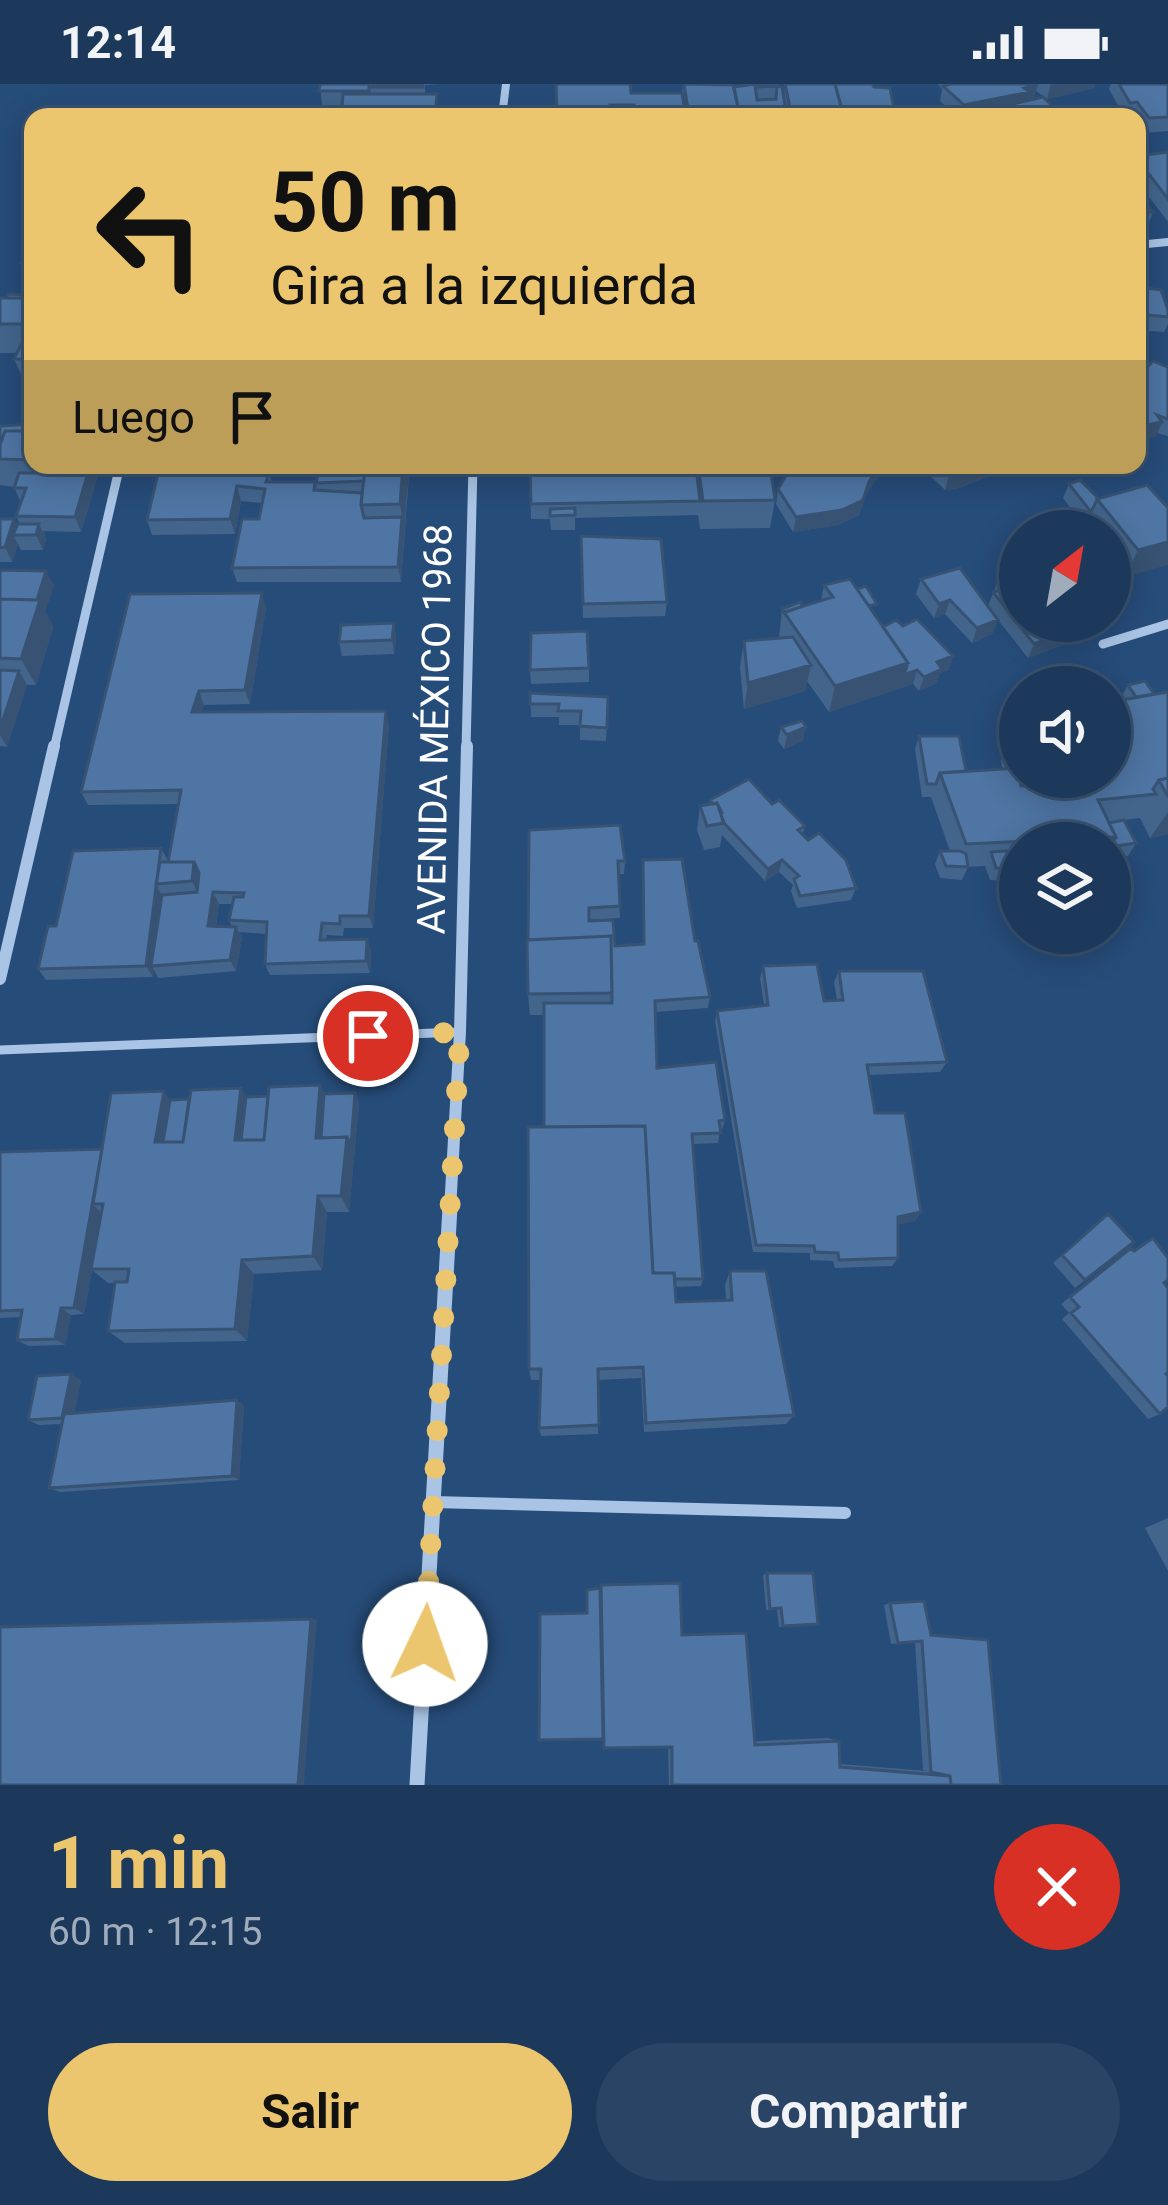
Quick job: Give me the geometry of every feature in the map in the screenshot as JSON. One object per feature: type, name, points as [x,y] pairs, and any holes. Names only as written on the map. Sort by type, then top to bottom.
[{"type":"street","points":[[0,979],[118,474]]},
{"type":"street","name":"AVENIDA MÉXICO 1968","points":[[417,1785],[460,1032],[473,474]]},
{"type":"street","points":[[1103,644],[1168,624]]},
{"type":"lane","points":[[0,1050],[460,1032]]},
{"type":"lane","points":[[433,1502],[845,1513]]},
{"type":"building","points":[[320,84],[369,84],[369,91],[319,91]]},
{"type":"building","points":[[423,84],[423,87],[372,87]]},
{"type":"building","points":[[556,84],[630,84],[631,93],[682,93],[684,108],[610,105],[557,108]]},
{"type":"building","points":[[684,84],[733,85],[738,108],[688,108]]},
{"type":"building","points":[[755,84],[757,100],[776,99],[777,86],[782,87],[786,108],[738,108],[734,87]]},
{"type":"building","points":[[785,84],[835,84],[842,108],[790,108]]},
{"type":"building","points":[[835,84],[890,88],[894,108],[842,108]]},
{"type":"building","points":[[1038,84],[1024,88],[1030,92],[964,105],[943,86]]},
{"type":"building","points":[[1119,84],[1168,84],[1168,117],[1149,118],[1146,108],[1130,103]]},
{"type":"building","points":[[343,94],[437,94],[436,108],[342,108]]},
{"type":"building","points":[[1043,97],[1055,108],[1000,108]]},
{"type":"building","points":[[1168,152],[1168,199],[1146,170],[1146,155]]},
{"type":"building","points":[[1146,278],[1147,288],[1161,290],[1168,317],[1146,315]]},
{"type":"building","points":[[0,298],[24,298],[24,324],[0,324]]},
{"type":"building","points":[[24,339],[24,359],[14,359]]},
{"type":"building","points":[[1153,361],[1168,367],[1168,419],[1157,415],[1162,422],[1146,425],[1146,368]]},
{"type":"building","points":[[24,425],[24,431],[5,431],[0,445],[0,426]]},
{"type":"building","points":[[5,431],[24,431],[24,460],[0,459]]},
{"type":"building","points":[[19,473],[88,474],[75,517],[16,516],[26,488],[14,488]]},
{"type":"building","points":[[158,474],[269,474],[266,482],[315,482],[314,490],[362,493],[364,518],[402,517],[398,567],[232,568],[242,519],[259,519],[265,489],[237,486],[230,519],[147,520]]},
{"type":"building","points":[[318,474],[364,474],[364,481],[316,483]]},
{"type":"building","points":[[364,474],[402,474],[400,504],[361,505]]},
{"type":"building","points":[[530,474],[697,474],[700,501],[531,504]]},
{"type":"building","points":[[699,474],[771,474],[775,500],[703,501]]},
{"type":"building","points":[[787,474],[874,474],[863,500],[842,510],[796,517],[778,489]]},
{"type":"building","points":[[1080,480],[1098,498],[1092,510],[1089,510],[1069,484]]},
{"type":"building","points":[[1147,485],[1168,508],[1168,542],[1138,550],[1131,541],[1131,510],[1106,510],[1097,499]]},
{"type":"building","points":[[575,508],[575,515],[550,516],[550,509]]},
{"type":"building","points":[[0,519],[14,519],[5,547],[0,548]]},
{"type":"building","points":[[18,524],[39,524],[36,535],[13,535]]},
{"type":"building","points":[[581,536],[661,539],[667,602],[583,604]]},
{"type":"building","points":[[960,568],[998,620],[977,628],[950,600],[939,604],[921,579]]},
{"type":"building","points":[[0,570],[46,571],[37,600],[0,599]]},
{"type":"building","points":[[850,579],[908,663],[835,686],[784,612],[833,597],[824,585]]},
{"type":"building","points":[[866,586],[877,604],[869,606],[857,589]]},
{"type":"building","points":[[262,593],[245,690],[199,691],[192,712],[386,711],[369,916],[340,916],[340,924],[322,923],[320,940],[367,939],[366,961],[265,964],[267,922],[229,920],[234,897],[244,893],[213,892],[208,926],[236,927],[230,960],[151,966],[162,895],[197,892],[199,873],[194,862],[168,862],[181,790],[81,792],[130,594]]},
{"type":"building","points":[[0,599],[40,600],[21,659],[0,658]]},
{"type":"building","points":[[800,602],[803,606],[784,613],[782,609]]},
{"type":"building","points":[[917,619],[953,656],[937,662],[942,669],[924,677],[917,670],[904,675],[908,663],[883,627],[896,620],[903,626]]},
{"type":"building","points":[[394,623],[392,640],[339,642],[341,625]]},
{"type":"building","points":[[587,631],[589,668],[530,670],[531,633]]},
{"type":"building","points":[[793,637],[811,665],[748,683],[744,641]]},
{"type":"building","points":[[0,670],[19,671],[0,729]]},
{"type":"building","points":[[1145,681],[1154,694],[1136,697],[1131,684]]},
{"type":"building","points":[[1168,692],[1168,778],[1159,780],[1153,789],[1156,794],[1131,797],[1131,698]]},
{"type":"building","points":[[530,693],[608,697],[607,728],[580,726],[581,711],[558,711],[559,704],[530,704]]},
{"type":"building","points":[[802,721],[806,727],[787,735],[781,727]]},
{"type":"building","points":[[919,736],[959,736],[966,771],[940,773],[936,784],[927,784]]},
{"type":"building","points":[[999,769],[999,798],[1117,798],[1098,800],[1109,822],[999,822],[999,842],[966,844],[940,773]]},
{"type":"building","points":[[749,779],[772,804],[779,800],[805,826],[798,830],[808,840],[819,833],[846,860],[856,888],[800,896],[794,879],[799,876],[782,860],[768,869],[723,822],[717,803],[710,800]]},
{"type":"building","points":[[717,803],[724,823],[707,826],[700,806]]},
{"type":"building","points":[[620,825],[625,861],[618,861],[620,906],[589,908],[589,921],[613,920],[615,946],[644,944],[643,860],[682,859],[710,997],[655,1001],[657,1068],[716,1062],[725,1120],[719,1121],[721,1133],[692,1134],[703,1279],[653,1273],[645,1126],[544,1127],[544,1003],[612,1003],[611,936],[528,940],[529,830]]},
{"type":"building","points":[[161,848],[146,966],[38,969],[48,926],[56,926],[73,851]]},
{"type":"building","points":[[940,851],[966,854],[968,867],[946,866]]},
{"type":"building","points":[[999,851],[999,868],[996,868],[991,852]]},
{"type":"building","points":[[160,862],[194,862],[192,881],[156,884]]},
{"type":"building","points":[[611,936],[612,993],[528,994],[527,940]]},
{"type":"building","points":[[817,964],[824,1001],[843,1000],[839,971],[923,971],[947,1062],[867,1065],[875,1113],[905,1113],[921,1212],[898,1217],[898,1258],[839,1260],[838,1253],[815,1252],[814,1246],[756,1245],[717,1011],[768,1005],[763,966]]},
{"type":"building","points":[[320,1085],[316,1138],[347,1137],[341,1196],[318,1196],[313,1256],[242,1260],[235,1329],[108,1331],[115,1282],[127,1282],[129,1269],[91,1269],[103,1204],[93,1204],[111,1093],[164,1091],[155,1142],[183,1142],[191,1090],[241,1088],[235,1140],[264,1140],[269,1087]]},
{"type":"building","points":[[355,1093],[351,1145],[347,1137],[321,1138],[324,1094]]},
{"type":"building","points":[[268,1096],[264,1140],[241,1140],[246,1097]]},
{"type":"building","points":[[189,1099],[183,1142],[163,1142],[170,1100]]},
{"type":"building","points":[[645,1126],[653,1273],[674,1273],[676,1302],[732,1300],[730,1271],[766,1271],[794,1415],[646,1423],[643,1367],[598,1369],[599,1425],[539,1428],[541,1369],[529,1369],[528,1127]]},
{"type":"building","points":[[102,1149],[74,1308],[61,1308],[55,1339],[17,1340],[22,1310],[0,1311],[0,1152]]},
{"type":"building","points":[[1108,1214],[1134,1242],[1085,1280],[1062,1255]]},
{"type":"building","points":[[1153,1238],[1168,1258],[1164,1283],[1168,1288],[1168,1407],[1160,1414],[1071,1313],[1079,1307],[1070,1297],[1131,1248],[1134,1251]]},
{"type":"building","points":[[71,1374],[62,1418],[28,1420],[37,1376]]},
{"type":"building","points":[[237,1400],[232,1476],[49,1488],[64,1414]]},
{"type":"building","points":[[767,1573],[813,1573],[818,1624],[783,1626],[781,1608],[770,1609]]},
{"type":"building","points":[[680,1583],[682,1635],[746,1633],[755,1745],[839,1741],[840,1767],[950,1776],[951,1785],[672,1785],[672,1747],[604,1748],[601,1585]]},
{"type":"building","points":[[600,1588],[603,1739],[539,1740],[540,1614],[587,1613],[587,1590]]},
{"type":"building","points":[[924,1601],[931,1635],[988,1640],[1001,1785],[951,1785],[950,1776],[931,1772],[922,1641],[898,1643],[890,1603]]},
{"type":"building","points":[[311,1619],[298,1785],[0,1785],[0,1627]]},
{"type":"route","points":[[368,1036],[460,1032],[425,1644]]}]
